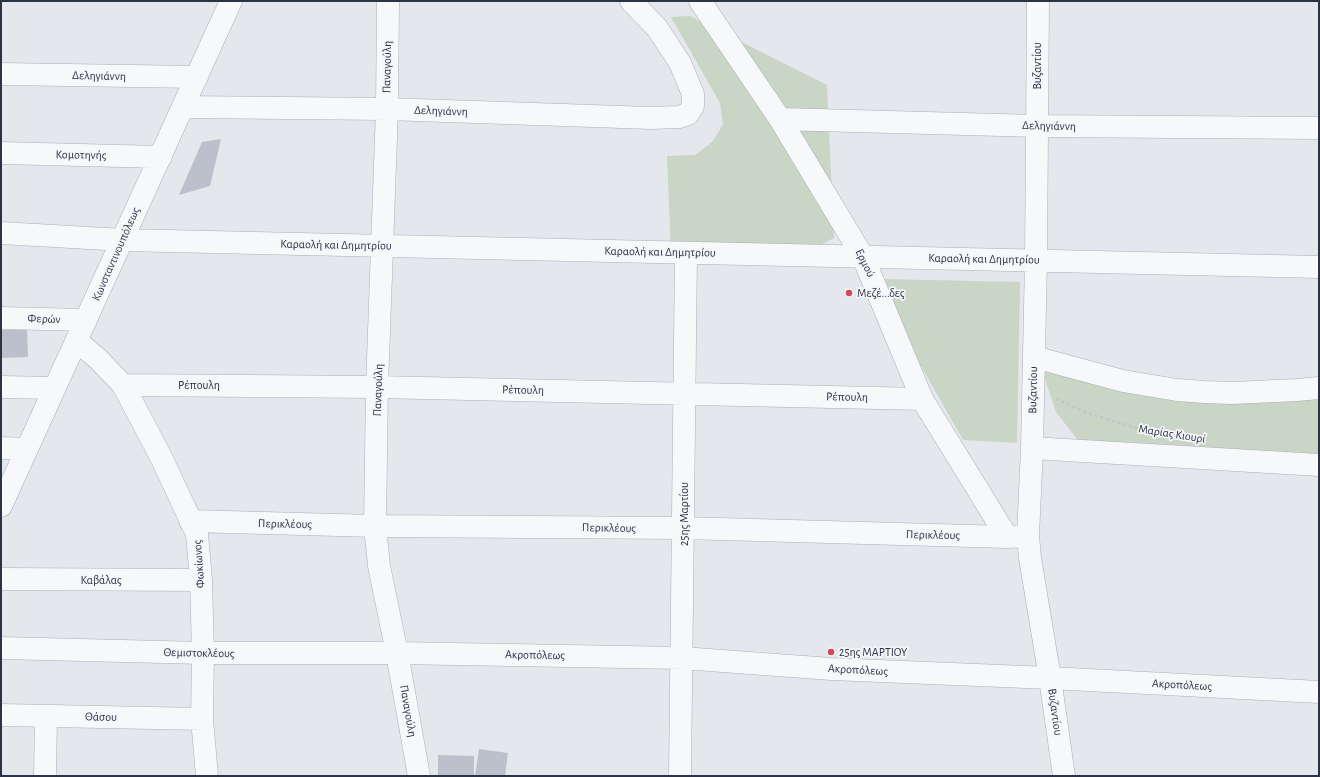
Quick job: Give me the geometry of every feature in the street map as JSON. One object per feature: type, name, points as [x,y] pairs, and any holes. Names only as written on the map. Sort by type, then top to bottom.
[{"type":"street","name":"Κωνσταντινουπόλεως","points":[[1,504],[232,1]]},
{"type":"street","name":"Παναγούλη","points":[[388,1],[383,246],[377,387],[375,526],[379,566],[419,772]]},
{"type":"street","name":"Δεληγιάννη","points":[[183,107],[386,109],[651,118],[679,117],[688,114],[693,106],[693,94],[680,63],[657,28],[631,1]]},
{"type":"street","name":"Ερμού","points":[[700,1],[780,119],[863,257],[922,399],[1017,536]]},
{"type":"street","name":"Βυζαντίου","points":[[1038,1],[1036,261],[1032,448],[1017,536],[1030,558],[1050,678],[1064,776]]},
{"type":"street","name":"Δεληγιάννη","points":[[1,74],[197,77]]},
{"type":"street","name":"Δεληγιάννη","points":[[780,119],[1037,126],[1319,128]]},
{"type":"street","name":"Κομοτηνής","points":[[1,153],[161,157]]},
{"type":"street","name":"Καραολή και Δημητρίου","points":[[1,233],[123,240],[1319,267]]},
{"type":"street","name":"25ης Μαρτίου","points":[[680,776],[686,253]]},
{"type":"street","name":"Φερών","points":[[1,318],[86,320]]},
{"type":"street","name":"Φωκίωνος","points":[[77,341],[98,359],[123,385],[161,457],[197,534],[201,580],[203,653],[202,719],[207,776]]},
{"type":"street","points":[[1034,357],[1124,381],[1177,390],[1232,393],[1319,388]]},
{"type":"street","name":"Ρέπουλη","points":[[123,385],[377,387],[922,399]]},
{"type":"street","points":[[1,387],[55,388]]},
{"type":"street","points":[[1,448],[27,449]]},
{"type":"street","name":"Μαρίας Κιουρί","points":[[1032,448],[1319,465]]},
{"type":"street","name":"Περικλέους","points":[[190,521],[375,526],[684,528],[1017,536]]},
{"type":"street","name":"Καβάλας","points":[[1,579],[201,580]]},
{"type":"street","name":"Θεμιστοκλέους","points":[[1,648],[203,653],[397,653]]},
{"type":"street","name":"Ακροπόλεως","points":[[397,653],[682,658],[831,669],[1050,678],[1319,692]]},
{"type":"street","name":"Θάσου","points":[[1,715],[202,719]]},
{"type":"street","points":[[45,776],[46,716]]},
{"type":"path","name":"Μαρίας Κιουρί","points":[[1033,388],[1090,414],[1146,431]]},
{"type":"green space","points":[[690,16],[827,85],[834,238],[798,256],[671,252],[667,156],[695,155],[712,142],[723,125],[720,103],[671,17]]},
{"type":"green space","points":[[882,279],[1020,282],[1017,443],[963,440],[879,292]]},
{"type":"green space","points":[[1043,362],[1136,385],[1319,390],[1319,460],[1080,443],[1056,412],[1043,374]]},
{"type":"building","points":[[221,139],[210,186],[179,195],[202,142]]},
{"type":"building","points":[[27,329],[28,357],[1,358],[1,330]]},
{"type":"building","points":[[479,749],[508,753],[505,776],[475,776]]},
{"type":"building","points":[[438,755],[474,756],[474,776],[438,776]]},
{"type":"place","name":"Μεζέ...δες","points":[[849,293]]},
{"type":"place","name":"25ης ΜΑΡΤΙΟΥ","points":[[831,652]]}]
